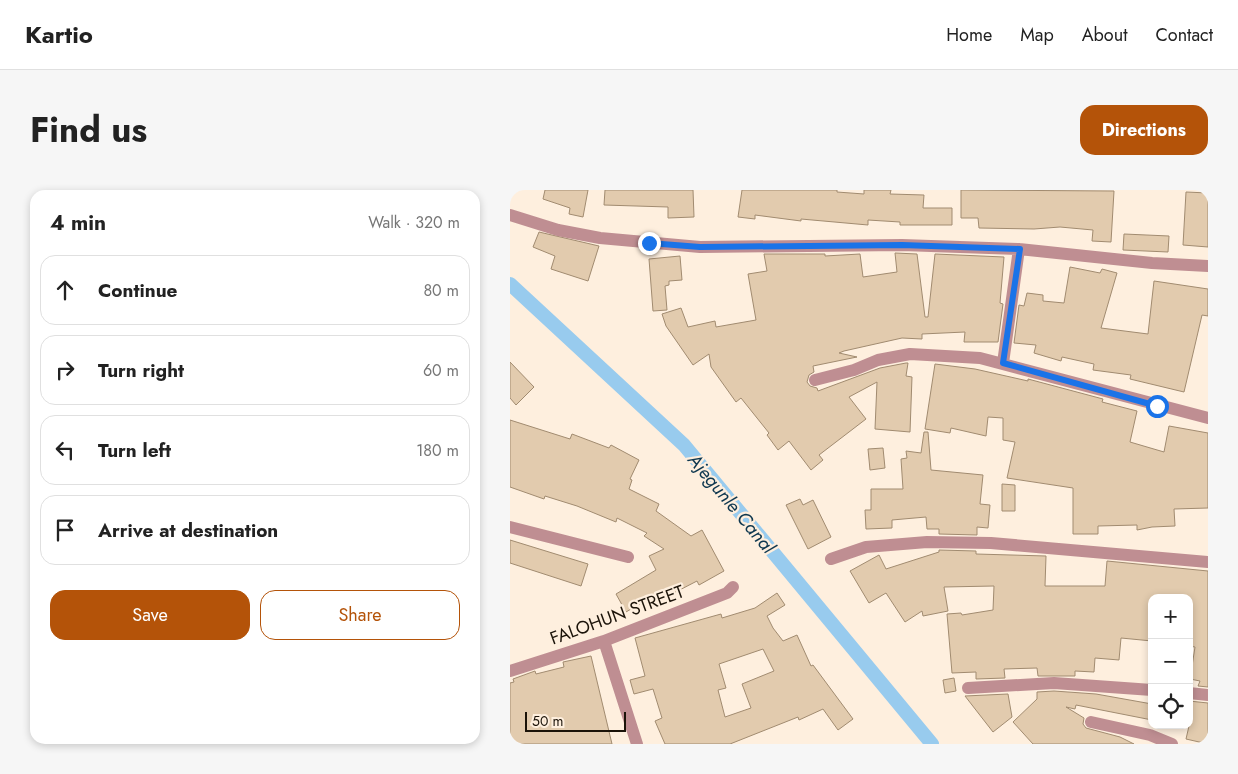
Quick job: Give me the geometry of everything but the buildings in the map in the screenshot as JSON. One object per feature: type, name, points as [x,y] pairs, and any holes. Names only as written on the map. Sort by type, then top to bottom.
[{"type":"street","points":[[510,215],[558,230],[600,238],[700,247],[902,245],[1020,249],[1152,263],[1208,266]]},
{"type":"street","points":[[1003,363],[1020,249]]},
{"type":"street","points":[[815,380],[854,370],[878,360],[910,354],[980,358],[1208,418]]},
{"type":"street","points":[[510,527],[628,557]]},
{"type":"street","points":[[831,559],[866,547],[927,542],[991,543],[1208,562]]},
{"type":"street","name":"FALOHUN STREET","points":[[510,671],[604,641],[727,594],[733,587]]},
{"type":"street","points":[[604,641],[637,744]]},
{"type":"street","points":[[968,688],[1054,683],[1148,690]]},
{"type":"street","points":[[1193,693],[1208,695]]},
{"type":"street","points":[[1091,722],[1150,735],[1172,744]]},
{"type":"waterway","name":"Ajegunle Canal","points":[[510,284],[684,445],[932,744]]},
{"type":"route","points":[[649,243],[700,247],[902,245],[1020,249],[1003,363],[1157,406]]}]
